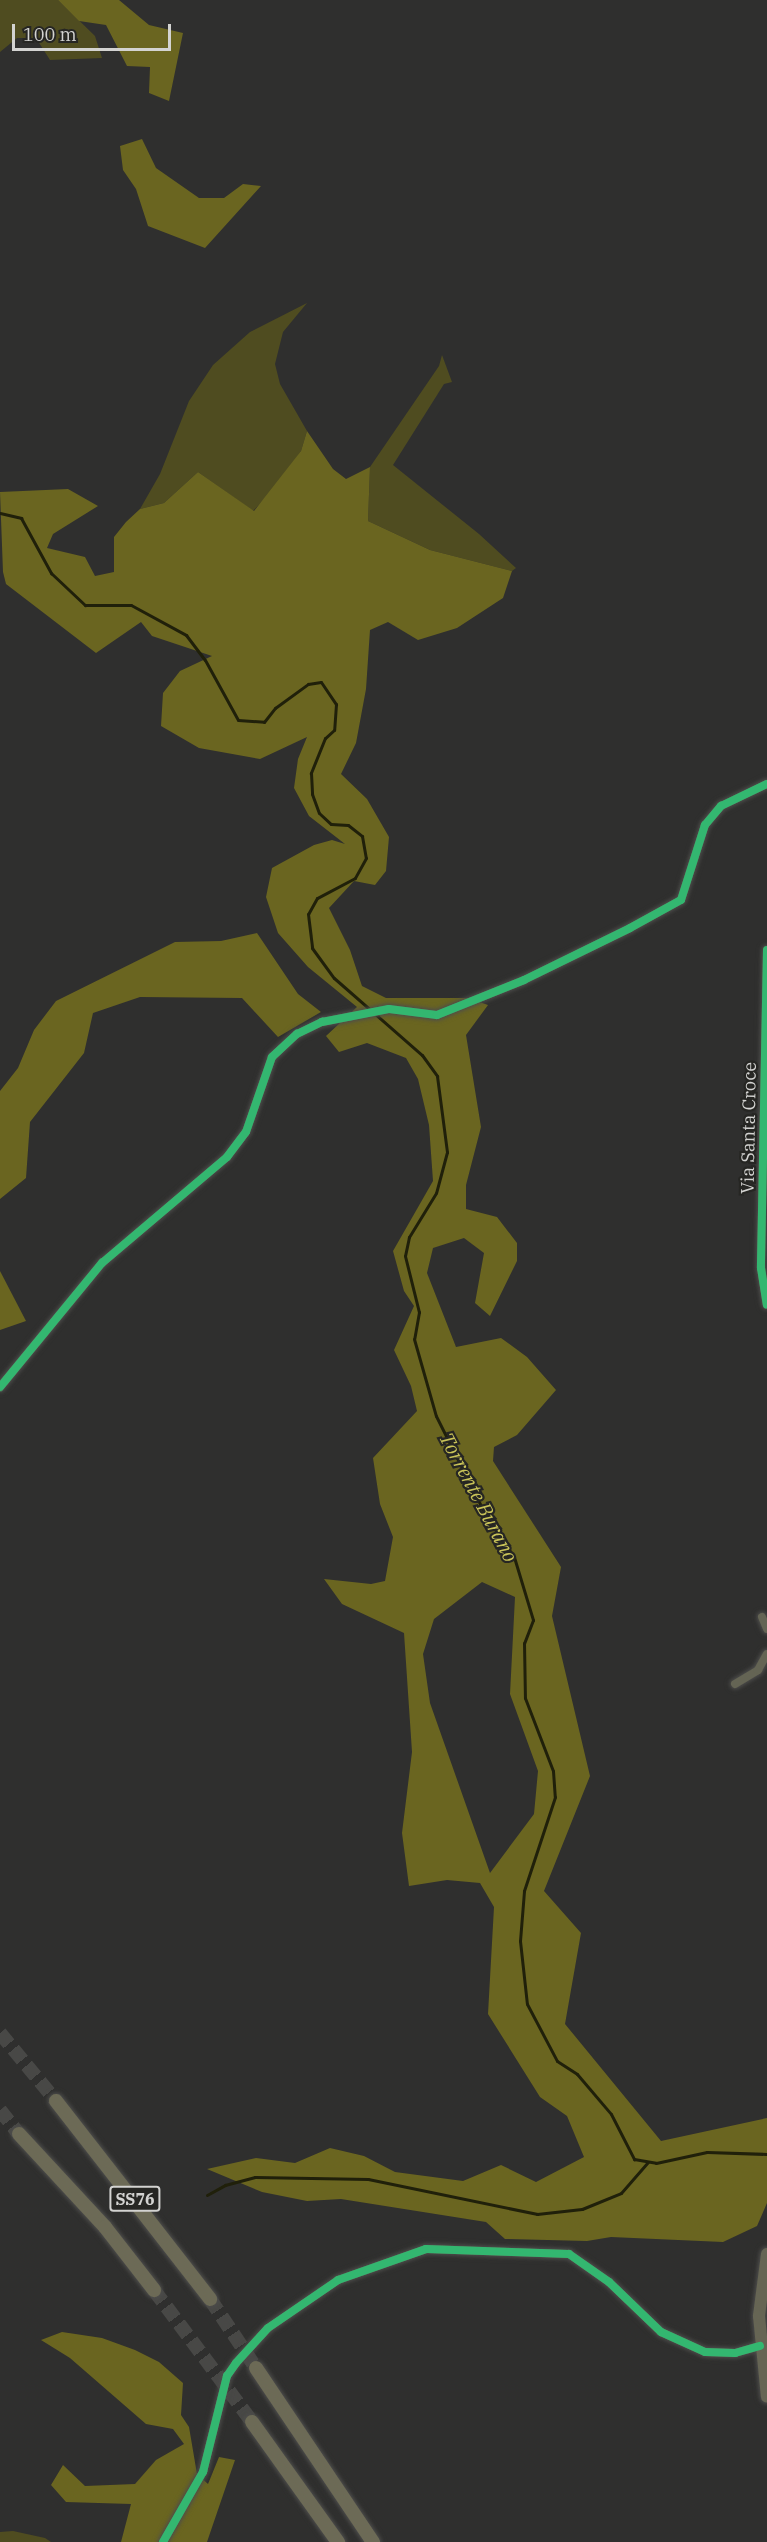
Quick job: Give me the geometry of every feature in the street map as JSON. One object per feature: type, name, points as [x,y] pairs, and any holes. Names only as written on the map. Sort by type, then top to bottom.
[{"type":"highway","name":"SS76","points":[[56,2101],[210,2299]]},
{"type":"highway","name":"SS76","points":[[19,2134],[105,2227],[154,2290]]},
{"type":"highway","points":[[256,2367],[373,2542]]},
{"type":"highway","points":[[252,2422],[338,2542]]},
{"type":"main road","points":[[767,2254],[760,2346],[767,2397]]},
{"type":"street","points":[[0,1387],[102,1263],[227,1157],[246,1132],[272,1057],[297,1034],[322,1022],[389,1009],[437,1015],[524,980],[681,900],[705,825],[722,806],[767,784]]},
{"type":"street","name":"Via Santa Croce","points":[[767,950],[761,1268],[767,1305]]},
{"type":"street","points":[[762,1617],[767,1629]]},
{"type":"street","points":[[735,1684],[758,1670],[767,1654]]},
{"type":"street","points":[[163,2542],[203,2472],[227,2376],[236,2362],[268,2328],[338,2280],[426,2249],[569,2254],[609,2282],[661,2332],[705,2352],[735,2353],[760,2346]]},
{"type":"shaded area","points":[[0,0],[58,0],[95,36],[102,58],[50,60],[36,38],[17,38],[0,52]]},
{"type":"shaded area","points":[[58,0],[119,0],[149,25],[183,33],[169,101],[149,93],[150,67],[127,66],[106,25],[79,21]]},
{"type":"shaded area","points":[[142,139],[156,168],[199,198],[224,198],[243,184],[261,186],[205,248],[148,226],[136,189],[123,170],[120,146]]},
{"type":"shaded area","points":[[307,303],[283,332],[275,364],[280,384],[307,431],[301,451],[281,481],[253,511],[198,472],[164,503],[140,509],[160,474],[189,401],[213,365],[250,332]]},
{"type":"shaded area","points":[[442,355],[452,382],[444,384],[393,465],[479,534],[516,568],[512,571],[430,550],[368,521],[370,467],[439,366]]},
{"type":"shaded area","points":[[307,431],[333,469],[346,479],[370,467],[368,521],[430,550],[512,571],[503,598],[457,628],[418,640],[388,622],[370,630],[366,689],[356,743],[341,774],[367,799],[389,837],[386,871],[375,885],[354,881],[329,908],[350,950],[362,986],[386,998],[468,998],[488,1005],[466,1035],[481,1127],[466,1185],[466,1209],[497,1217],[517,1243],[517,1261],[490,1316],[475,1303],[484,1253],[464,1238],[433,1248],[427,1273],[456,1347],[501,1338],[527,1357],[556,1390],[517,1435],[494,1447],[493,1461],[561,1567],[552,1616],[590,1776],[544,1891],[581,1933],[565,2024],[661,2141],[767,2118],[767,2203],[757,2226],[723,2242],[611,2237],[587,2241],[505,2239],[486,2222],[341,2199],[307,2201],[262,2192],[207,2169],[256,2158],[295,2163],[330,2148],[364,2156],[395,2172],[463,2181],[501,2165],[536,2182],[584,2157],[567,2116],[540,2097],[488,2014],[494,1907],[480,1883],[447,1880],[409,1886],[402,1833],[412,1752],[404,1633],[342,1604],[324,1579],[371,1584],[385,1581],[393,1537],[380,1504],[373,1458],[417,1411],[411,1386],[394,1350],[414,1306],[404,1291],[393,1251],[433,1181],[429,1125],[418,1079],[406,1058],[367,1043],[339,1052],[326,1036],[357,1007],[308,967],[278,933],[266,897],[272,868],[314,845],[332,840],[345,844],[309,816],[294,788],[298,759],[307,737],[260,759],[199,748],[161,726],[163,693],[180,671],[212,656],[152,636],[141,622],[96,653],[6,584],[3,572],[0,492],[68,489],[98,506],[53,534],[47,548],[85,557],[95,576],[114,572],[114,537],[126,522],[140,509],[164,503],[198,472],[254,511],[301,451]],"holes":[[[482,1582],[515,1597],[510,1694],[538,1771],[534,1814],[490,1873],[430,1703],[423,1654],[434,1619]]]},
{"type":"shaded area","points":[[257,933],[298,994],[321,1012],[278,1037],[242,998],[140,997],[93,1013],[84,1053],[30,1122],[26,1178],[0,1199],[0,1091],[18,1068],[34,1030],[56,1001],[175,942],[221,941]]},
{"type":"shaded area","points":[[0,1271],[26,1321],[0,1330]]},
{"type":"shaded area","points":[[62,2332],[102,2338],[135,2350],[159,2362],[183,2383],[181,2415],[189,2427],[197,2474],[208,2484],[219,2457],[235,2460],[207,2542],[121,2542],[131,2504],[66,2502],[51,2485],[63,2465],[85,2486],[135,2484],[156,2460],[184,2444],[173,2429],[146,2424],[70,2358],[41,2340]]},
{"type":"shaded area","points":[[13,2531],[45,2538],[51,2542],[0,2542],[0,2532]]},
{"type":"waterway","name":"Torrente Burano","points":[[0,513],[21,518],[51,573],[85,605],[131,605],[186,635],[205,660],[238,720],[264,722],[275,708],[308,684],[321,682],[336,704],[334,730],[325,738],[311,773],[312,794],[319,813],[331,824],[348,825],[362,836],[366,858],[355,878],[317,898],[308,914],[312,948],[334,978],[422,1055],[437,1076],[447,1152],[436,1193],[409,1237],[405,1256],[419,1312],[414,1339],[436,1416],[485,1514],[514,1557],[533,1620],[524,1643],[525,1698],[553,1771],[555,1797],[524,1891],[520,1941],[527,2004],[557,2061],[577,2074],[611,2114],[634,2159],[656,2163],[707,2152],[767,2154]]},
{"type":"waterway","points":[[207,2195],[225,2185],[255,2177],[368,2179],[537,2214],[582,2209],[621,2193],[648,2162]]},
{"type":"tunnel","points":[[0,2033],[56,2101]]},
{"type":"tunnel","points":[[0,2110],[19,2134]]},
{"type":"tunnel","points":[[154,2290],[252,2422]]},
{"type":"tunnel","points":[[210,2299],[256,2368]]},
{"type":"cycle path","points":[[0,1387],[102,1263],[227,1157],[246,1132],[272,1057],[297,1034],[322,1022],[389,1009],[437,1015],[524,980],[630,928],[681,900],[705,825],[721,806],[767,784]]},
{"type":"cycle path","points":[[767,950],[761,1268],[767,1305]]},
{"type":"cycle path","points":[[163,2542],[203,2472],[227,2376],[236,2363],[268,2328],[338,2280],[426,2249],[569,2254],[609,2282],[661,2332],[705,2352],[735,2353],[760,2346]]}]
